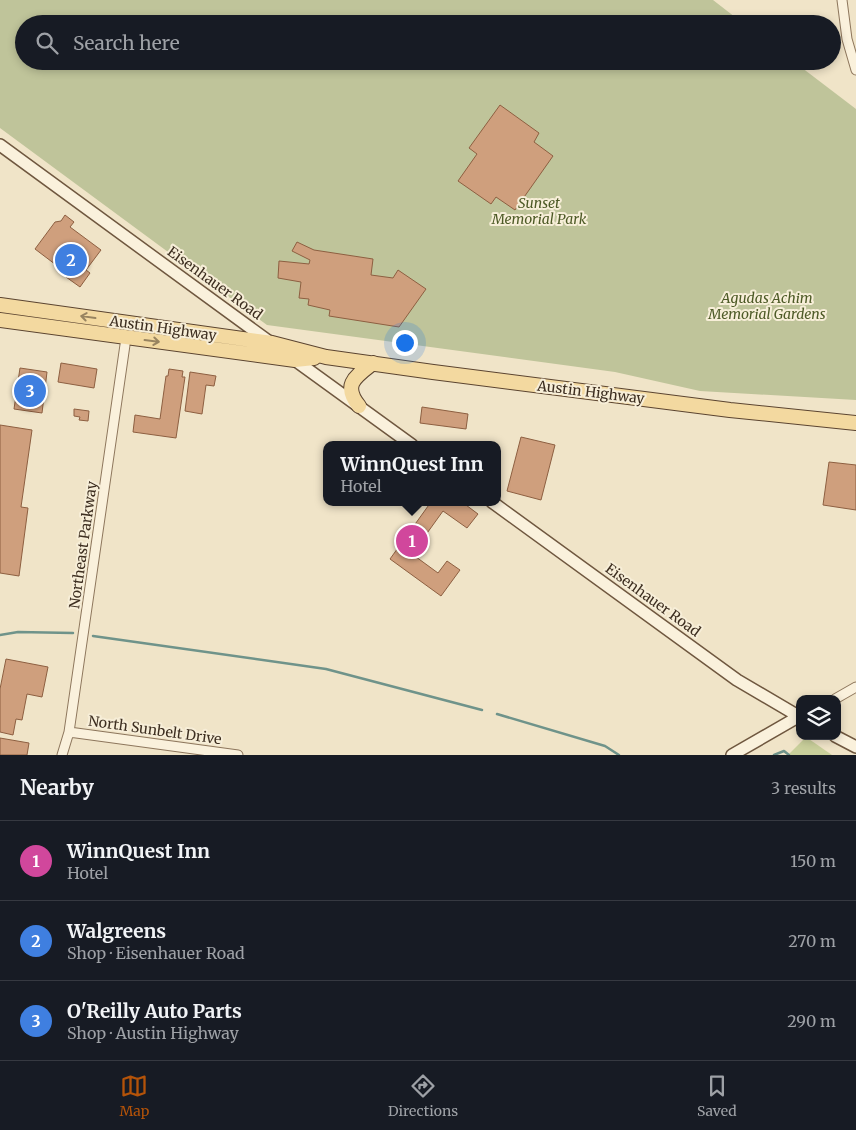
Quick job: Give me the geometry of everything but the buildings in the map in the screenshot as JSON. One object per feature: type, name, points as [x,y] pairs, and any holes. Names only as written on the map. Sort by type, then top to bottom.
[{"type":"main road","name":"Eisenhauer Road","points":[[0,145],[407,441]]},
{"type":"main road","name":"Austin Highway","points":[[0,305],[272,343],[326,357],[730,410],[856,423]]},
{"type":"main road","name":"Austin Highway","points":[[0,320],[295,360],[326,357]]},
{"type":"main road","points":[[359,406],[354,399],[350,386],[354,378],[372,363]]},
{"type":"main road","name":"Eisenhauer Road","points":[[498,506],[737,680],[796,715]]},
{"type":"main road","points":[[732,755],[796,719]]},
{"type":"main road","points":[[841,739],[856,747]]},
{"type":"street","points":[[842,0],[847,39],[856,70]]},
{"type":"street","name":"Northeast Parkway","points":[[62,755],[69,732],[126,338]]},
{"type":"street","points":[[841,696],[856,687]]},
{"type":"street","name":"North Sunbelt Drive","points":[[69,732],[238,755]]},
{"type":"green space","name":"Sunset Memorial Park","points":[[0,0],[713,0],[732,15],[15,15],[15,70],[805,70],[856,109],[856,400],[700,391],[615,372],[267,325],[0,128]]},
{"type":"green space","points":[[803,740],[810,740],[832,755],[788,755]]},
{"type":"waterway","points":[[0,635],[18,632],[73,633]]},
{"type":"waterway","points":[[93,636],[326,669],[482,710]]},
{"type":"waterway","points":[[497,714],[605,746],[619,755]]},
{"type":"waterway","points":[[774,755],[784,751],[789,755]]},
{"type":"place","name":"Walgreens","points":[[71,260]]},
{"type":"place","name":"O'Reilly Auto Parts","points":[[30,391]]},
{"type":"place","name":"WinnQuest Inn","points":[[412,541]]},
{"type":"park label","name":"Agudas Achim Memorial Gardens","points":[[767,306]]}]
